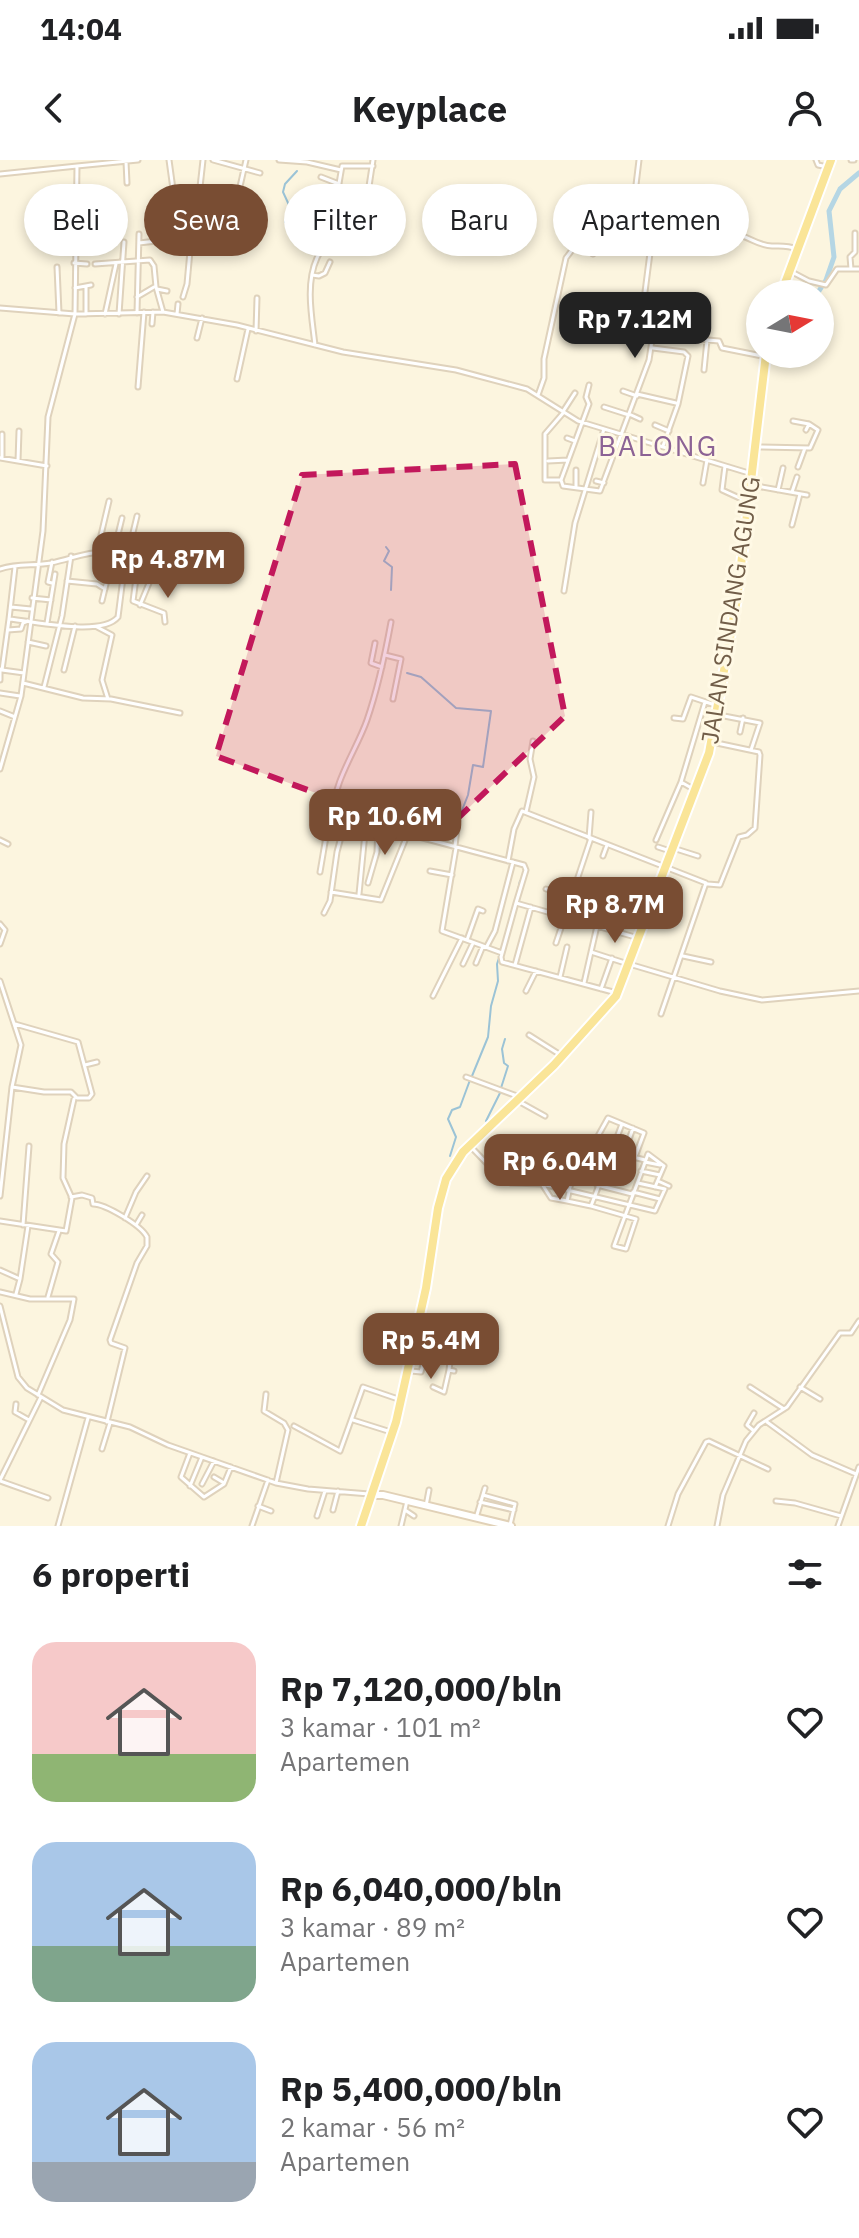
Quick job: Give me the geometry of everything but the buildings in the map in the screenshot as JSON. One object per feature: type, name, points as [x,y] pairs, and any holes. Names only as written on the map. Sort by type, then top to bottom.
[{"type":"main road","points":[[786,280],[830,164]]},
{"type":"main road","name":"JALAN SINDANG AGUNG","points":[[361,1526],[377,1492],[393,1432],[426,1288],[440,1195],[453,1165],[551,1062],[562,1056],[617,993],[712,742],[737,599],[765,368]]},
{"type":"main road","points":[[377,1492],[510,1526]]},
{"type":"street","points":[[0,174],[138,160]]},
{"type":"street","points":[[169,160],[173,184]]},
{"type":"street","points":[[201,184],[203,160]]},
{"type":"street","points":[[213,160],[260,173]]},
{"type":"street","points":[[241,184],[246,160]]},
{"type":"street","points":[[279,160],[312,161],[342,168],[373,166]]},
{"type":"street","points":[[323,166],[325,160]]},
{"type":"street","points":[[321,177],[339,184],[343,160]]},
{"type":"street","points":[[370,184],[373,160]]},
{"type":"street","points":[[636,184],[639,160]]},
{"type":"street","points":[[816,160],[818,165],[830,164]]},
{"type":"street","points":[[126,162],[127,183]]},
{"type":"street","points":[[77,166],[77,184]]},
{"type":"street","points":[[851,269],[855,233]]},
{"type":"street","points":[[137,313],[139,234]]},
{"type":"street","points":[[749,237],[773,246],[782,244],[799,249]]},
{"type":"street","points":[[139,243],[144,242]]},
{"type":"street","points":[[0,769],[23,683],[43,531],[48,417],[75,314],[74,256]]},
{"type":"street","points":[[119,314],[124,256]]},
{"type":"street","points":[[183,297],[190,256]]},
{"type":"street","points":[[315,345],[311,299],[312,275],[318,256]]},
{"type":"street","points":[[538,395],[568,256]]},
{"type":"street","points":[[589,385],[586,396],[589,402],[561,480],[562,485],[599,491],[652,348],[653,326],[641,323],[648,256]]},
{"type":"street","points":[[105,314],[116,262]]},
{"type":"street","points":[[95,264],[152,262],[163,312]]},
{"type":"street","points":[[312,275],[325,273],[330,262]]},
{"type":"street","points":[[74,263],[87,264]]},
{"type":"street","points":[[57,267],[59,313]]},
{"type":"street","points":[[790,271],[826,285],[837,269],[859,269]]},
{"type":"street","points":[[75,288],[87,287],[86,314]]},
{"type":"street","points":[[137,299],[156,288],[167,291]]},
{"type":"street","points":[[110,291],[120,298]]},
{"type":"street","points":[[256,331],[257,298]]},
{"type":"street","points":[[177,314],[178,304]]},
{"type":"street","points":[[0,308],[75,314],[163,312],[202,318],[315,345],[456,370],[507,383],[538,395],[583,422],[752,474]]},
{"type":"street","points":[[138,387],[144,312]]},
{"type":"street","points":[[152,324],[153,312]]},
{"type":"street","points":[[197,338],[202,318]]},
{"type":"street","points":[[237,379],[248,329]]},
{"type":"street","points":[[645,339],[646,332],[720,341],[722,348],[746,352]]},
{"type":"street","points":[[704,370],[707,340]]},
{"type":"street","points":[[652,348],[688,354],[678,404],[663,446]]},
{"type":"street","points":[[623,391],[678,404]]},
{"type":"street","points":[[561,480],[545,480],[545,434],[575,393]]},
{"type":"street","points":[[604,407],[640,419]]},
{"type":"street","points":[[755,446],[805,448],[813,445],[818,430],[809,424],[793,421]]},
{"type":"street","points":[[806,430],[809,424]]},
{"type":"street","points":[[655,425],[669,431]]},
{"type":"street","points":[[564,591],[574,524],[604,429]]},
{"type":"street","points":[[18,461],[19,431]]},
{"type":"street","points":[[2,434],[1,458],[47,466]]},
{"type":"street","points":[[567,438],[575,441]]},
{"type":"street","points":[[798,467],[805,448]]},
{"type":"street","points":[[547,461],[568,460]]},
{"type":"street","points":[[703,483],[707,460]]},
{"type":"street","points":[[725,466],[720,485],[722,491],[749,501]]},
{"type":"street","points":[[778,490],[783,468]]},
{"type":"street","points":[[576,470],[576,487]]},
{"type":"street","points":[[792,492],[797,477]]},
{"type":"street","points":[[596,481],[604,483]]},
{"type":"street","points":[[751,485],[807,495]]},
{"type":"street","points":[[792,525],[800,494]]},
{"type":"street","points":[[97,552],[109,501]]},
{"type":"street","points":[[9,619],[97,627],[117,619],[137,516]]},
{"type":"street","points":[[102,601],[122,518]]},
{"type":"street","points":[[0,569],[97,552],[113,553],[153,569],[140,605]]},
{"type":"street","points":[[141,552],[132,600],[163,613],[165,622]]},
{"type":"street","points":[[44,687],[60,624],[71,556]]},
{"type":"street","points":[[52,562],[48,582],[54,583]]},
{"type":"street","points":[[0,680],[15,567]]},
{"type":"street","points":[[47,623],[55,575],[97,584],[105,589]]},
{"type":"street","points":[[32,598],[51,600]]},
{"type":"street","points":[[11,607],[31,609]]},
{"type":"street","points":[[0,631],[21,629],[22,623],[29,621]]},
{"type":"street","points":[[320,872],[329,819],[337,791],[367,719],[391,622]]},
{"type":"street","points":[[64,670],[75,626]]},
{"type":"street","points":[[97,627],[112,635],[102,680],[108,699]]},
{"type":"street","points":[[28,642],[46,646]]},
{"type":"street","points":[[375,643],[371,663],[382,667]]},
{"type":"street","points":[[385,655],[401,660],[393,699]]},
{"type":"street","points":[[1,669],[24,673]]},
{"type":"street","points":[[23,683],[83,698],[108,699],[180,713]]},
{"type":"street","points":[[0,693],[21,696]]},
{"type":"street","points":[[674,718],[683,719],[691,697],[718,711],[760,723],[751,750]]},
{"type":"street","points":[[656,840],[681,782],[705,702]]},
{"type":"street","points":[[0,711],[15,717]]},
{"type":"street","points":[[740,732],[743,718]]},
{"type":"street","points":[[526,812],[534,777],[530,759],[533,741]]},
{"type":"street","points":[[476,963],[495,931],[509,878],[511,838],[520,812],[706,883],[720,885],[739,837],[755,828],[760,753],[712,742]]},
{"type":"street","points":[[681,782],[695,790]]},
{"type":"street","points":[[368,883],[377,852],[376,810]]},
{"type":"street","points":[[556,943],[590,838],[591,812]]},
{"type":"street","points":[[333,813],[526,867],[502,962],[617,993]]},
{"type":"street","points":[[667,816],[682,824]]},
{"type":"street","points":[[324,913],[346,818]]},
{"type":"street","points":[[458,821],[442,931],[502,953]]},
{"type":"street","points":[[359,896],[366,823]]},
{"type":"street","points":[[331,892],[381,899],[408,833]]},
{"type":"street","points":[[0,840],[8,844]]},
{"type":"street","points":[[603,856],[607,845]]},
{"type":"street","points":[[658,847],[698,856]]},
{"type":"street","points":[[430,871],[452,875]]},
{"type":"street","points":[[509,878],[521,880]]},
{"type":"street","points":[[661,1014],[706,883]]},
{"type":"street","points":[[546,889],[571,896]]},
{"type":"street","points":[[584,922],[591,900]]},
{"type":"street","points":[[516,903],[639,938]]},
{"type":"street","points":[[515,965],[531,907]]},
{"type":"street","points":[[467,940],[478,909],[483,911]]},
{"type":"street","points":[[0,924],[5,930],[0,944]]},
{"type":"street","points":[[584,984],[597,926]]},
{"type":"street","points":[[433,996],[462,938]]},
{"type":"street","points":[[463,964],[473,943]]},
{"type":"street","points":[[560,977],[567,947]]},
{"type":"street","points":[[591,952],[746,998],[773,1001],[859,991]]},
{"type":"street","points":[[683,956],[711,962]]},
{"type":"street","points":[[601,989],[612,958]]},
{"type":"street","points":[[526,991],[536,971]]},
{"type":"street","points":[[0,981],[3,1000],[21,1045],[12,1087],[0,1192]]},
{"type":"street","points":[[15,1024],[78,1042],[92,1094],[89,1098],[74,1097]]},
{"type":"street","points":[[574,1027],[581,1035]]},
{"type":"street","points":[[529,1035],[562,1056]]},
{"type":"street","points":[[85,1065],[97,1062]]},
{"type":"street","points":[[466,1077],[519,1099],[545,1116]]},
{"type":"street","points":[[0,1221],[66,1231],[71,1197],[63,1173],[64,1144],[74,1097],[71,1092],[12,1087]]},
{"type":"street","points":[[567,1201],[572,1178],[608,1118],[644,1133],[635,1157]]},
{"type":"street","points":[[591,1206],[622,1124]]},
{"type":"street","points":[[624,1154],[633,1128]]},
{"type":"street","points":[[597,1137],[615,1140]]},
{"type":"street","points":[[16,1295],[26,1225],[29,1146]]},
{"type":"street","points":[[469,1146],[503,1179],[517,1185],[541,1184],[655,1211],[665,1189],[637,1182]]},
{"type":"street","points":[[592,1147],[664,1166]]},
{"type":"street","points":[[509,1182],[522,1172],[541,1171],[541,1184],[551,1198],[591,1206],[625,1216],[636,1219],[626,1249],[614,1246],[625,1216],[629,1205],[641,1171],[648,1154],[664,1166]]},
{"type":"street","points":[[586,1157],[608,1162]]},
{"type":"street","points":[[655,1187],[664,1166]]},
{"type":"street","points":[[578,1167],[604,1174]]},
{"type":"street","points":[[641,1171],[660,1175]]},
{"type":"street","points":[[125,1218],[147,1176]]},
{"type":"street","points":[[572,1178],[661,1199]]},
{"type":"street","points":[[658,1181],[669,1186]]},
{"type":"street","points":[[71,1197],[82,1195],[92,1198],[93,1204],[101,1204],[146,1233],[147,1246],[137,1263],[110,1342],[125,1348],[102,1449]]},
{"type":"street","points":[[136,1225],[142,1215]]},
{"type":"street","points":[[48,1297],[58,1262],[51,1254],[59,1231]]},
{"type":"street","points":[[0,1270],[20,1279]]},
{"type":"street","points":[[0,1292],[30,1299],[72,1297],[74,1301],[40,1396],[0,1480],[48,1498]]},
{"type":"street","points":[[0,1306],[18,1377],[27,1388],[63,1410],[130,1427],[190,1453],[276,1483],[325,1491],[377,1492]]},
{"type":"street","points":[[717,1526],[723,1495],[739,1455],[754,1431],[784,1409],[840,1333],[851,1333],[859,1321]]},
{"type":"street","points":[[407,1371],[421,1372],[424,1361],[433,1362],[451,1354],[452,1370],[444,1392],[433,1387]]},
{"type":"street","points":[[294,1426],[340,1451],[363,1387],[401,1400]]},
{"type":"street","points":[[750,1387],[784,1409]]},
{"type":"street","points":[[800,1387],[820,1399]]},
{"type":"street","points":[[266,1394],[264,1411],[284,1423],[288,1430],[276,1483]]},
{"type":"street","points":[[16,1404],[15,1412],[29,1420]]},
{"type":"street","points":[[754,1413],[747,1424],[754,1431]]},
{"type":"street","points":[[58,1526],[88,1418]]},
{"type":"street","points":[[353,1420],[393,1432]]},
{"type":"street","points":[[766,1421],[794,1444],[857,1476]]},
{"type":"street","points":[[668,1526],[678,1494],[706,1442],[768,1469]]},
{"type":"street","points":[[190,1453],[180,1475],[205,1497],[224,1483],[231,1467]]},
{"type":"street","points":[[190,1486],[202,1457]]},
{"type":"street","points":[[202,1484],[214,1461]]},
{"type":"street","points":[[838,1526],[859,1467]]},
{"type":"street","points":[[214,1477],[224,1483]]},
{"type":"street","points":[[252,1526],[268,1480]]},
{"type":"street","points":[[476,1518],[485,1488]]},
{"type":"street","points":[[426,1506],[429,1490]]},
{"type":"street","points":[[317,1516],[325,1491]]},
{"type":"street","points":[[333,1510],[338,1491]]},
{"type":"street","points":[[483,1495],[514,1503],[510,1526]]},
{"type":"street","points":[[401,1526],[407,1501]]},
{"type":"street","points":[[776,1501],[841,1516]]},
{"type":"street","points":[[480,1502],[514,1510]]},
{"type":"street","points":[[258,1506],[271,1511]]},
{"type":"street","points":[[405,1510],[414,1516]]},
{"type":"highlighted area","points":[[515,464],[565,716],[437,838],[216,756],[302,475]]},
{"type":"waterway","points":[[285,184],[297,171]]},
{"type":"waterway","points":[[826,280],[834,257],[829,211],[840,189],[859,173]]},
{"type":"waterway","points":[[284,188],[284,194]]},
{"type":"waterway","points":[[386,547],[389,551],[384,561],[392,567],[391,590]]},
{"type":"waterway","points":[[407,673],[421,677],[456,708],[491,711],[483,767],[473,765],[468,795],[459,818]]},
{"type":"waterway","points":[[517,895],[520,881]]},
{"type":"waterway","points":[[472,1076],[488,1037],[500,955]]},
{"type":"waterway","points":[[501,1088],[508,1066],[504,1063],[502,1049],[505,1039]]},
{"type":"waterway","points":[[450,1156],[456,1137],[448,1119],[452,1110],[460,1107],[470,1080]]},
{"type":"waterway","points":[[486,1121],[501,1091]]},
{"type":"district","name":"BALONG","points":[[658,445]]}]
